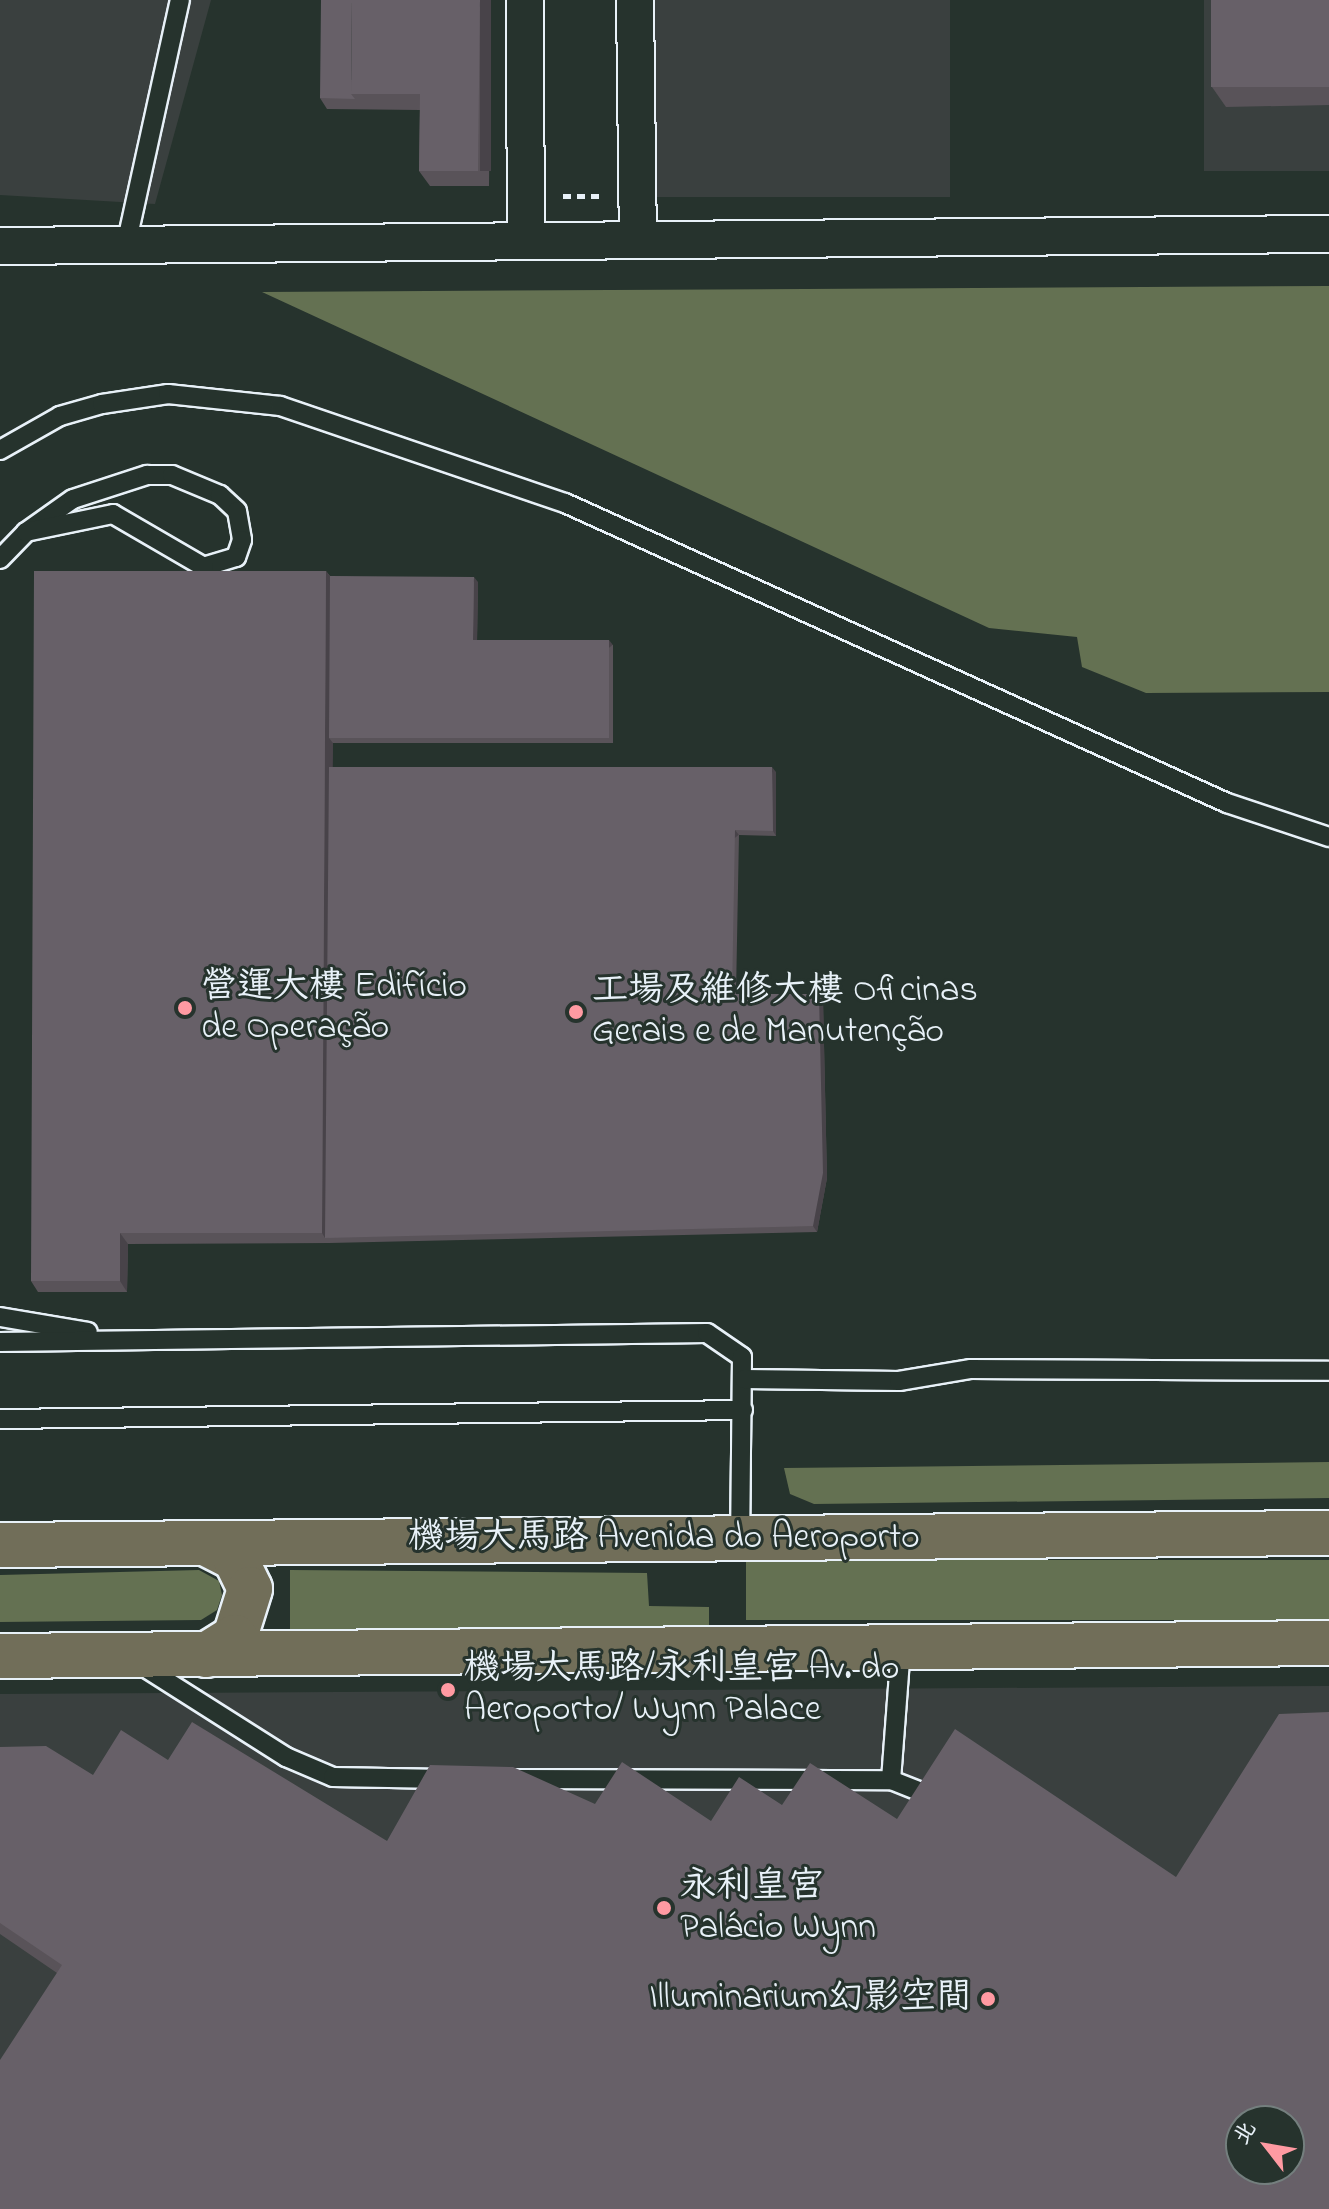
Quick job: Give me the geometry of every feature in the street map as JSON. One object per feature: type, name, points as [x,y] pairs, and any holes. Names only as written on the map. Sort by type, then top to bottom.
[{"type":"main road","name":"機場大馬路 Avenida do Aeroporto","points":[[0,1545],[1329,1533]]},
{"type":"main road","points":[[205,1543],[235,1558],[250,1589],[235,1637],[206,1655]]},
{"type":"main road","points":[[0,1656],[1329,1643]]},
{"type":"street","points":[[525,0],[526,241]]},
{"type":"street","points":[[635,0],[638,240]]},
{"type":"street","points":[[0,246],[1329,234]]},
{"type":"lane","points":[[126,245],[180,0]]},
{"type":"lane","points":[[0,450],[60,416],[102,404],[168,394],[280,406],[552,498],[1227,803],[1329,837]]},
{"type":"lane","points":[[0,559],[26,532],[110,483],[172,475],[220,495],[237,511],[242,540],[236,557],[204,567],[113,514],[26,532]]},
{"type":"lane","points":[[0,1317],[118,1336]]},
{"type":"lane","points":[[0,1342],[118,1336],[707,1333],[742,1357],[740,1538]]},
{"type":"lane","points":[[744,1379],[885,1382],[971,1369],[1329,1371]]},
{"type":"lane","points":[[0,1419],[743,1410]]},
{"type":"lane","points":[[891,1780],[901,1648]]},
{"type":"lane","points":[[125,1655],[286,1757],[333,1777],[467,1779]]},
{"type":"lane","points":[[498,1779],[891,1780],[929,1795]]},
{"type":"path","points":[[526,196],[638,196]]},
{"type":"shaded area","points":[[0,0],[211,0],[155,204],[0,195]]},
{"type":"shaded area","points":[[654,0],[950,0],[950,197],[654,197]]},
{"type":"shaded area","points":[[1204,0],[1329,0],[1329,171],[1204,171]]},
{"type":"shaded area","name":"永利皇宮 Palácio Wynn","points":[[1329,1686],[1329,2209],[0,2209],[0,1694]]},
{"type":"green space","points":[[1329,286],[1329,692],[1146,693],[1082,667],[1077,637],[989,628],[262,292]]},
{"type":"green space","points":[[1329,1462],[1329,1498],[814,1504],[790,1494],[784,1468]]},
{"type":"green space","points":[[746,1560],[1329,1560],[1329,1620],[746,1620]]},
{"type":"green space","points":[[199,1570],[219,1581],[222,1595],[217,1610],[201,1620],[0,1622],[0,1575]]},
{"type":"green space","points":[[290,1570],[647,1573],[649,1606],[709,1607],[709,1634],[290,1631]]},
{"type":"building","points":[[321,0],[352,0],[351,94],[355,99],[320,98]]},
{"type":"building","points":[[352,0],[480,0],[478,171],[419,171],[420,94],[351,94]]},
{"type":"building","points":[[1211,0],[1329,0],[1329,87],[1211,87]]},
{"type":"building","name":"營運大樓 Edifício de Operação","points":[[34,571],[326,571],[322,1233],[120,1233],[120,1281],[31,1281]]},
{"type":"building","points":[[330,576],[474,577],[473,640],[609,640],[609,738],[329,738]]},
{"type":"building","name":"工場及維修大樓 Oficinas Gerais e de Manutenção","points":[[329,767],[772,767],[773,831],[735,830],[732,994],[819,994],[823,1173],[813,1226],[325,1238]]},
{"type":"building","name":"永利皇宮 Palácio Wynn","points":[[1329,1712],[1329,2209],[0,2209],[0,2060],[62,1965],[0,1923],[0,1747],[46,1746],[93,1775],[121,1730],[168,1760],[192,1722],[387,1841],[430,1765],[513,1767],[595,1804],[622,1762],[711,1821],[739,1777],[782,1805],[810,1763],[897,1819],[955,1729],[1176,1877],[1279,1714]]},
{"type":"place","name":"營運大樓 Edifício de Operação","points":[[185,1008]]},
{"type":"place","name":"工場及維修大樓 Oficinas Gerais e de Manutenção","points":[[576,1012]]},
{"type":"place","name":"機場大馬路/永利皇宮 Av. do Aeroporto/ Wynn Palace","points":[[448,1690]]},
{"type":"place","name":"永利皇宮 Palácio Wynn","points":[[664,1908]]},
{"type":"place","name":"Illuminarium幻影空間","points":[[988,1999]]}]
